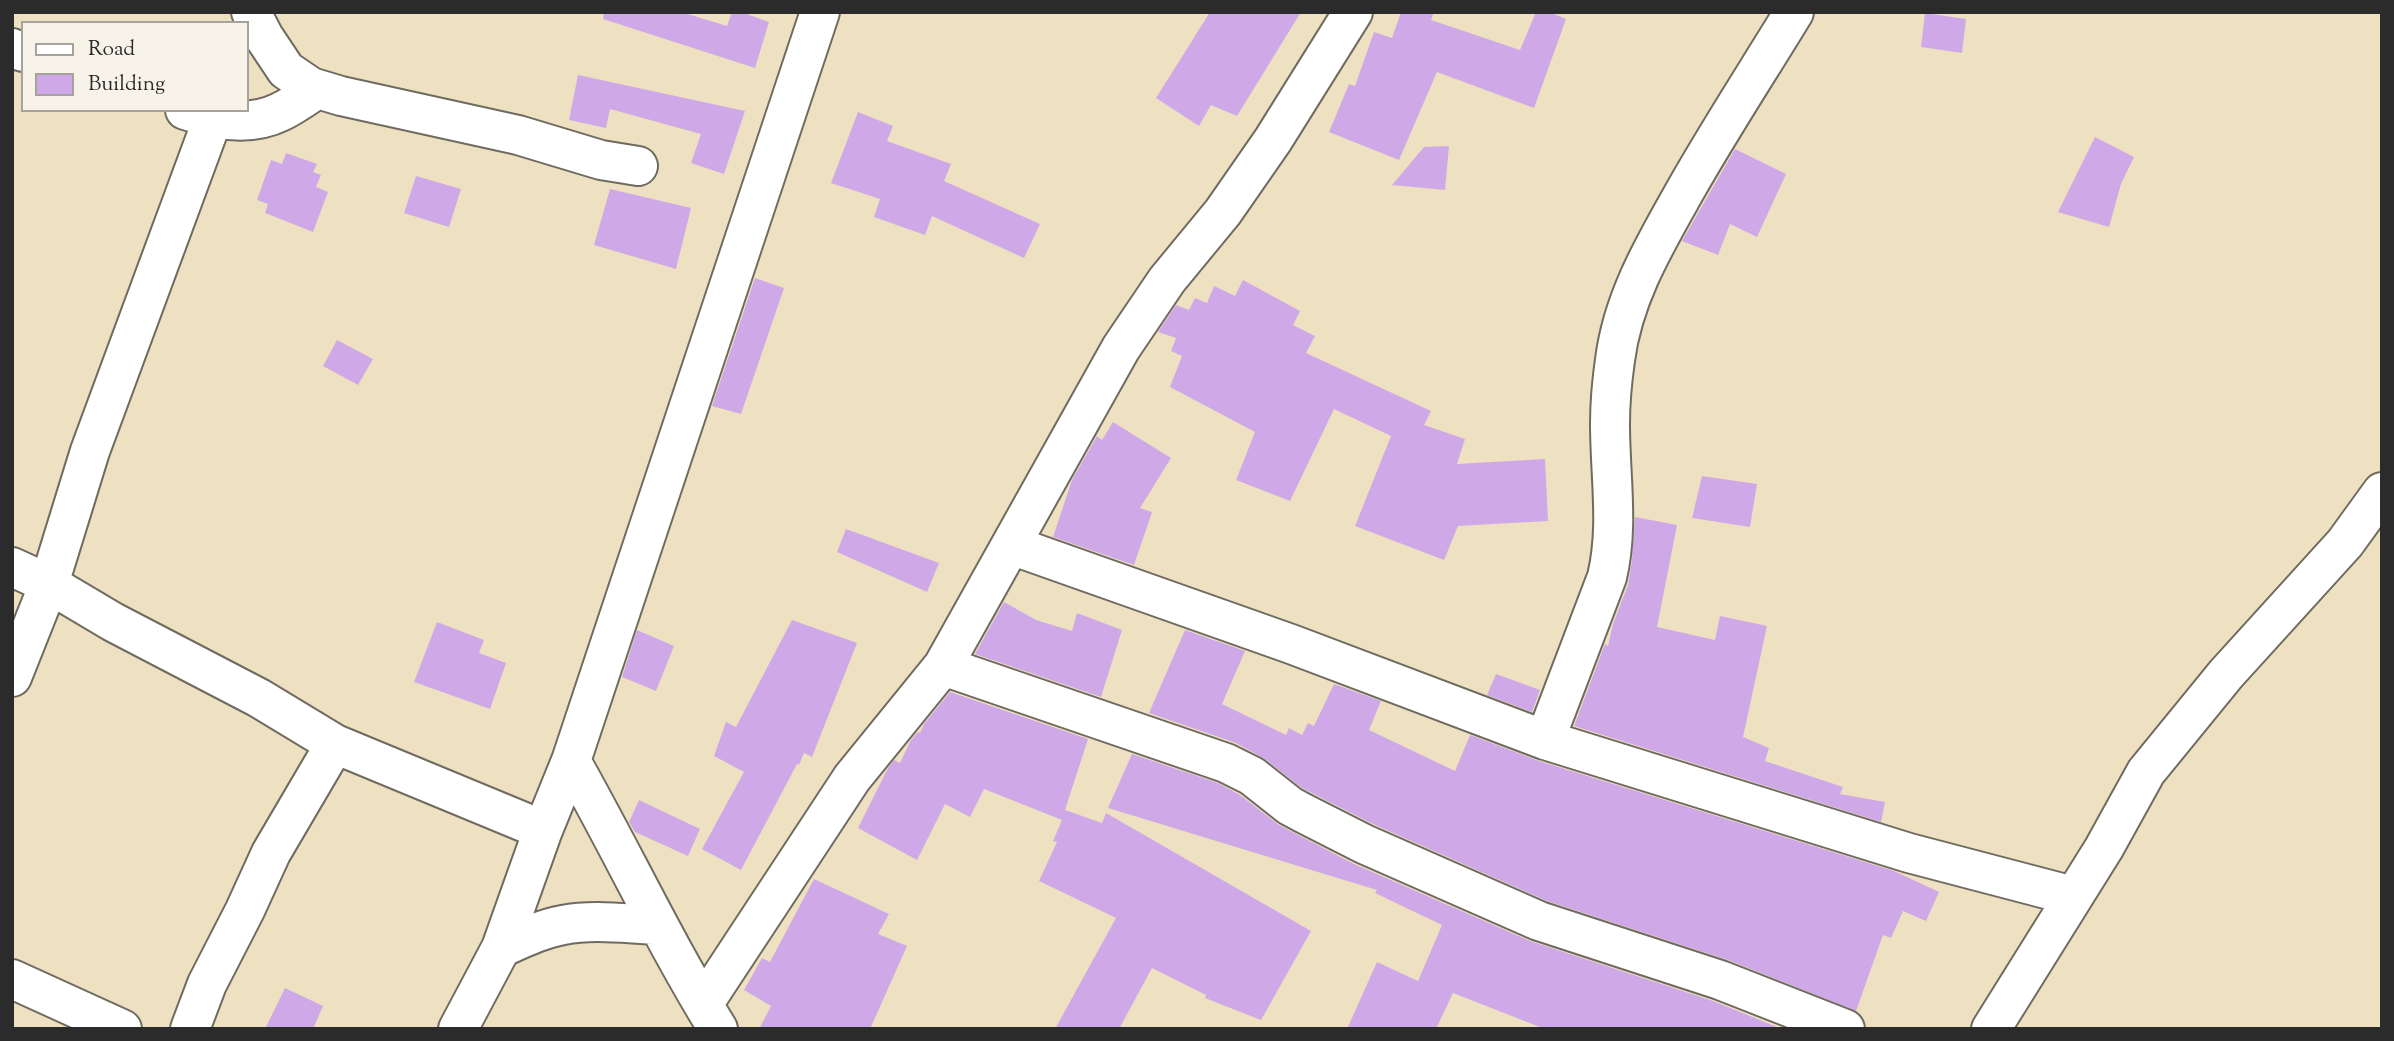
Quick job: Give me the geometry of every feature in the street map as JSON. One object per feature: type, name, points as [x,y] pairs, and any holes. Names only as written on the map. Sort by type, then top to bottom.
[{"type":"street","points":[[250,12],[286,70],[317,89],[518,135],[601,160],[638,166]]},
{"type":"street","points":[[458,1029],[500,948],[571,761],[820,12]]},
{"type":"street","points":[[571,761],[658,925],[711,1016],[852,778],[943,666],[1121,348],[1167,280],[1223,212],[1273,141],[1353,12]]},
{"type":"street","points":[[1545,740],[1607,578],[1611,559],[1614,535],[1610,422],[1615,358],[1632,289],[1647,256],[1699,166],[1794,12]]},
{"type":"street","points":[[12,677],[49,584],[90,450],[204,113],[254,119],[278,114],[317,89]]},
{"type":"street","points":[[1991,1029],[2104,848],[2146,772],[2226,674],[2345,543],[2382,492]]},
{"type":"street","points":[[1011,545],[1291,645],[1545,740],[1909,853],[2073,895]]},
{"type":"street","points":[[12,567],[49,584],[113,622],[259,698],[335,744],[543,831]]},
{"type":"street","points":[[943,666],[1226,763],[1252,776],[1290,806],[1364,844],[1539,921],[1720,980],[1845,1029]]},
{"type":"street","points":[[190,1029],[207,984],[271,853],[335,744]]},
{"type":"street","points":[[500,948],[563,925],[586,922],[658,925]]},
{"type":"street","points":[[12,979],[122,1029]]},
{"type":"building","points":[[604,12],[681,12],[727,26],[732,12],[741,12],[769,22],[755,68],[603,19]]},
{"type":"building","points":[[1210,12],[1301,12],[1237,116],[1211,105],[1199,126],[1156,98]]},
{"type":"building","points":[[1401,12],[1434,12],[1431,20],[1520,50],[1536,12],[1549,12],[1566,19],[1534,108],[1437,72],[1399,160],[1329,132],[1349,84],[1355,86],[1374,32],[1392,38]]},
{"type":"building","points":[[1925,13],[1966,19],[1962,53],[1921,47]]},
{"type":"building","points":[[578,75],[745,111],[724,174],[691,163],[701,134],[610,109],[606,128],[569,120]]},
{"type":"building","points":[[858,112],[893,126],[887,141],[951,164],[944,181],[1040,224],[1024,258],[932,216],[925,235],[874,217],[880,199],[831,183]]},
{"type":"building","points":[[2095,137],[2134,157],[2121,184],[2109,227],[2058,212]]},
{"type":"building","points":[[1449,146],[1445,190],[1392,185],[1424,147]]},
{"type":"building","points":[[1735,149],[1786,174],[1757,237],[1730,224],[1718,255],[1682,241]]},
{"type":"building","points":[[286,153],[317,164],[313,172],[321,175],[316,187],[328,192],[313,232],[265,213],[268,204],[257,200],[271,160],[282,164]]},
{"type":"building","points":[[416,176],[461,189],[449,227],[404,213]]},
{"type":"building","points":[[610,189],[691,208],[676,269],[594,245]]},
{"type":"building","points":[[755,278],[784,288],[741,414],[712,406]]},
{"type":"building","points":[[1243,280],[1300,311],[1293,325],[1315,336],[1306,353],[1431,411],[1424,425],[1465,439],[1457,464],[1545,459],[1548,521],[1458,526],[1444,560],[1355,526],[1391,436],[1334,409],[1290,501],[1236,480],[1255,432],[1170,387],[1182,356],[1171,351],[1176,338],[1158,332],[1176,305],[1189,310],[1195,298],[1207,303],[1214,286],[1235,296]]},
{"type":"building","points":[[337,340],[373,359],[358,385],[323,366]]},
{"type":"building","points":[[1113,422],[1171,458],[1140,508],[1152,512],[1134,565],[1053,537],[1072,480],[1097,436],[1102,440]]},
{"type":"building","points":[[1702,476],[1757,484],[1750,527],[1692,518]]},
{"type":"building","points":[[1635,517],[1677,525],[1657,627],[1715,640],[1720,616],[1767,626],[1743,737],[1769,748],[1765,761],[1843,787],[1840,794],[1885,802],[1881,822],[1574,726],[1605,644],[1608,646],[1613,624],[1628,585]]},
{"type":"building","points":[[846,529],[939,563],[927,592],[837,552]]},
{"type":"building","points":[[1004,602],[1036,620],[1072,631],[1077,613],[1122,630],[1101,697],[975,654]]},
{"type":"building","points":[[792,620],[857,643],[812,757],[804,753],[799,765],[797,764],[741,870],[702,849],[744,772],[714,756],[726,722],[736,727]]},
{"type":"building","points":[[437,622],[484,640],[479,653],[506,663],[490,709],[414,682]]},
{"type":"building","points":[[637,630],[674,646],[656,691],[622,677]]},
{"type":"building","points":[[1185,630],[1245,651],[1222,704],[1286,735],[1289,728],[1302,735],[1308,723],[1314,726],[1334,684],[1381,701],[1369,730],[1455,771],[1470,735],[1539,761],[1894,871],[1939,892],[1926,921],[1903,911],[1891,938],[1883,935],[1856,1011],[1728,960],[1547,901],[1373,824],[1302,788],[1265,759],[1236,743],[1149,713]]},
{"type":"building","points":[[1496,674],[1540,690],[1532,712],[1487,695]]},
{"type":"building","points":[[950,692],[1088,739],[1065,810],[1102,823],[1106,813],[1311,931],[1261,1020],[1205,998],[1206,995],[1152,968],[1119,1029],[1055,1029],[1116,918],[1039,881],[1057,842],[1053,841],[1062,820],[984,789],[970,817],[945,804],[917,860],[858,828],[888,768],[894,760],[900,763],[911,740],[920,733]]},
{"type":"building","points":[[1132,754],[1218,783],[1240,795],[1279,825],[1354,864],[1530,941],[1713,1001],[1782,1029],[1545,1029],[1453,993],[1436,1029],[1347,1029],[1377,962],[1418,981],[1442,925],[1375,893],[1377,890],[1108,808]]},
{"type":"building","points":[[639,800],[700,829],[688,856],[635,832],[629,822]]},
{"type":"building","points":[[814,879],[889,914],[878,934],[907,946],[870,1029],[759,1029],[771,1006],[744,990],[762,958],[770,962]]},
{"type":"building","points":[[285,988],[323,1006],[313,1029],[265,1029]]}]
